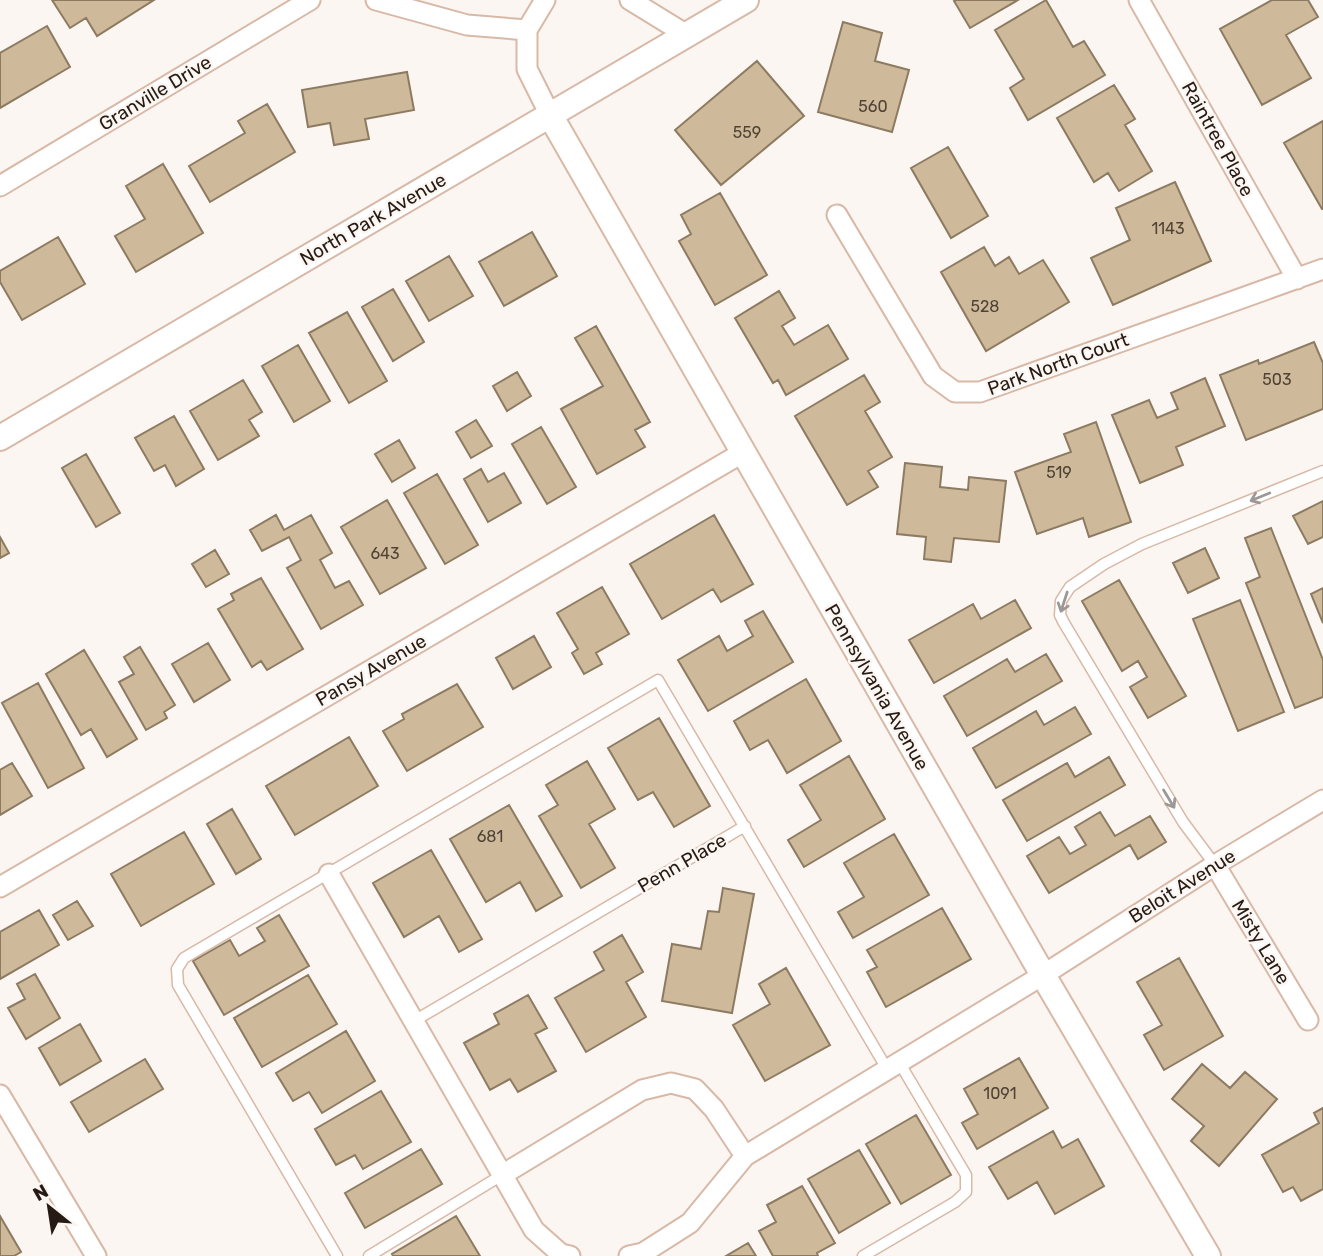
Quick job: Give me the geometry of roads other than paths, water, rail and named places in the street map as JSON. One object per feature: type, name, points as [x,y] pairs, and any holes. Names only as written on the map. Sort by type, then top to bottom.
[{"type":"street","name":"Granville Drive","points":[[0,186],[310,0]]},
{"type":"street","points":[[376,0],[467,25],[527,30]]},
{"type":"street","points":[[545,0],[527,30],[527,69],[550,115]]},
{"type":"street","points":[[630,0],[687,35]]},
{"type":"street","name":"North Park Avenue","points":[[0,438],[746,0]]},
{"type":"street","name":"Raintree Place","points":[[1147,3],[1297,279]]},
{"type":"street","name":"Pennsylvania Avenue","points":[[550,115],[1043,975],[1208,1256]]},
{"type":"street","name":"Park North Court","points":[[837,215],[933,376],[955,392],[980,392],[1323,269]]},
{"type":"street","name":"Pansy Avenue","points":[[0,887],[742,453]]},
{"type":"street","name":"Beloit Avenue","points":[[1043,975],[1214,864],[1323,800]]},
{"type":"street","name":"Misty Lane","points":[[1214,864],[1308,1020]]},
{"type":"street","points":[[329,873],[534,1230],[561,1254],[570,1256]]},
{"type":"street","points":[[629,1256],[643,1253],[690,1223],[745,1156],[1043,975]]},
{"type":"street","points":[[502,1175],[642,1090],[671,1083],[695,1089],[714,1109],[745,1156]]},
{"type":"street","points":[[0,1095],[96,1256]]},
{"type":"lane","points":[[1214,864],[1183,821],[1064,623],[1060,614],[1061,601],[1070,587],[1104,564],[1142,544],[1323,471]]},
{"type":"lane","points":[[337,1256],[178,985],[177,969],[184,958],[658,681],[745,826]]},
{"type":"lane","name":"Penn Place","points":[[414,1021],[745,826],[893,1066],[966,1175],[966,1192],[955,1202],[863,1256]]},
{"type":"lane","points":[[369,1256],[502,1175]]}]
